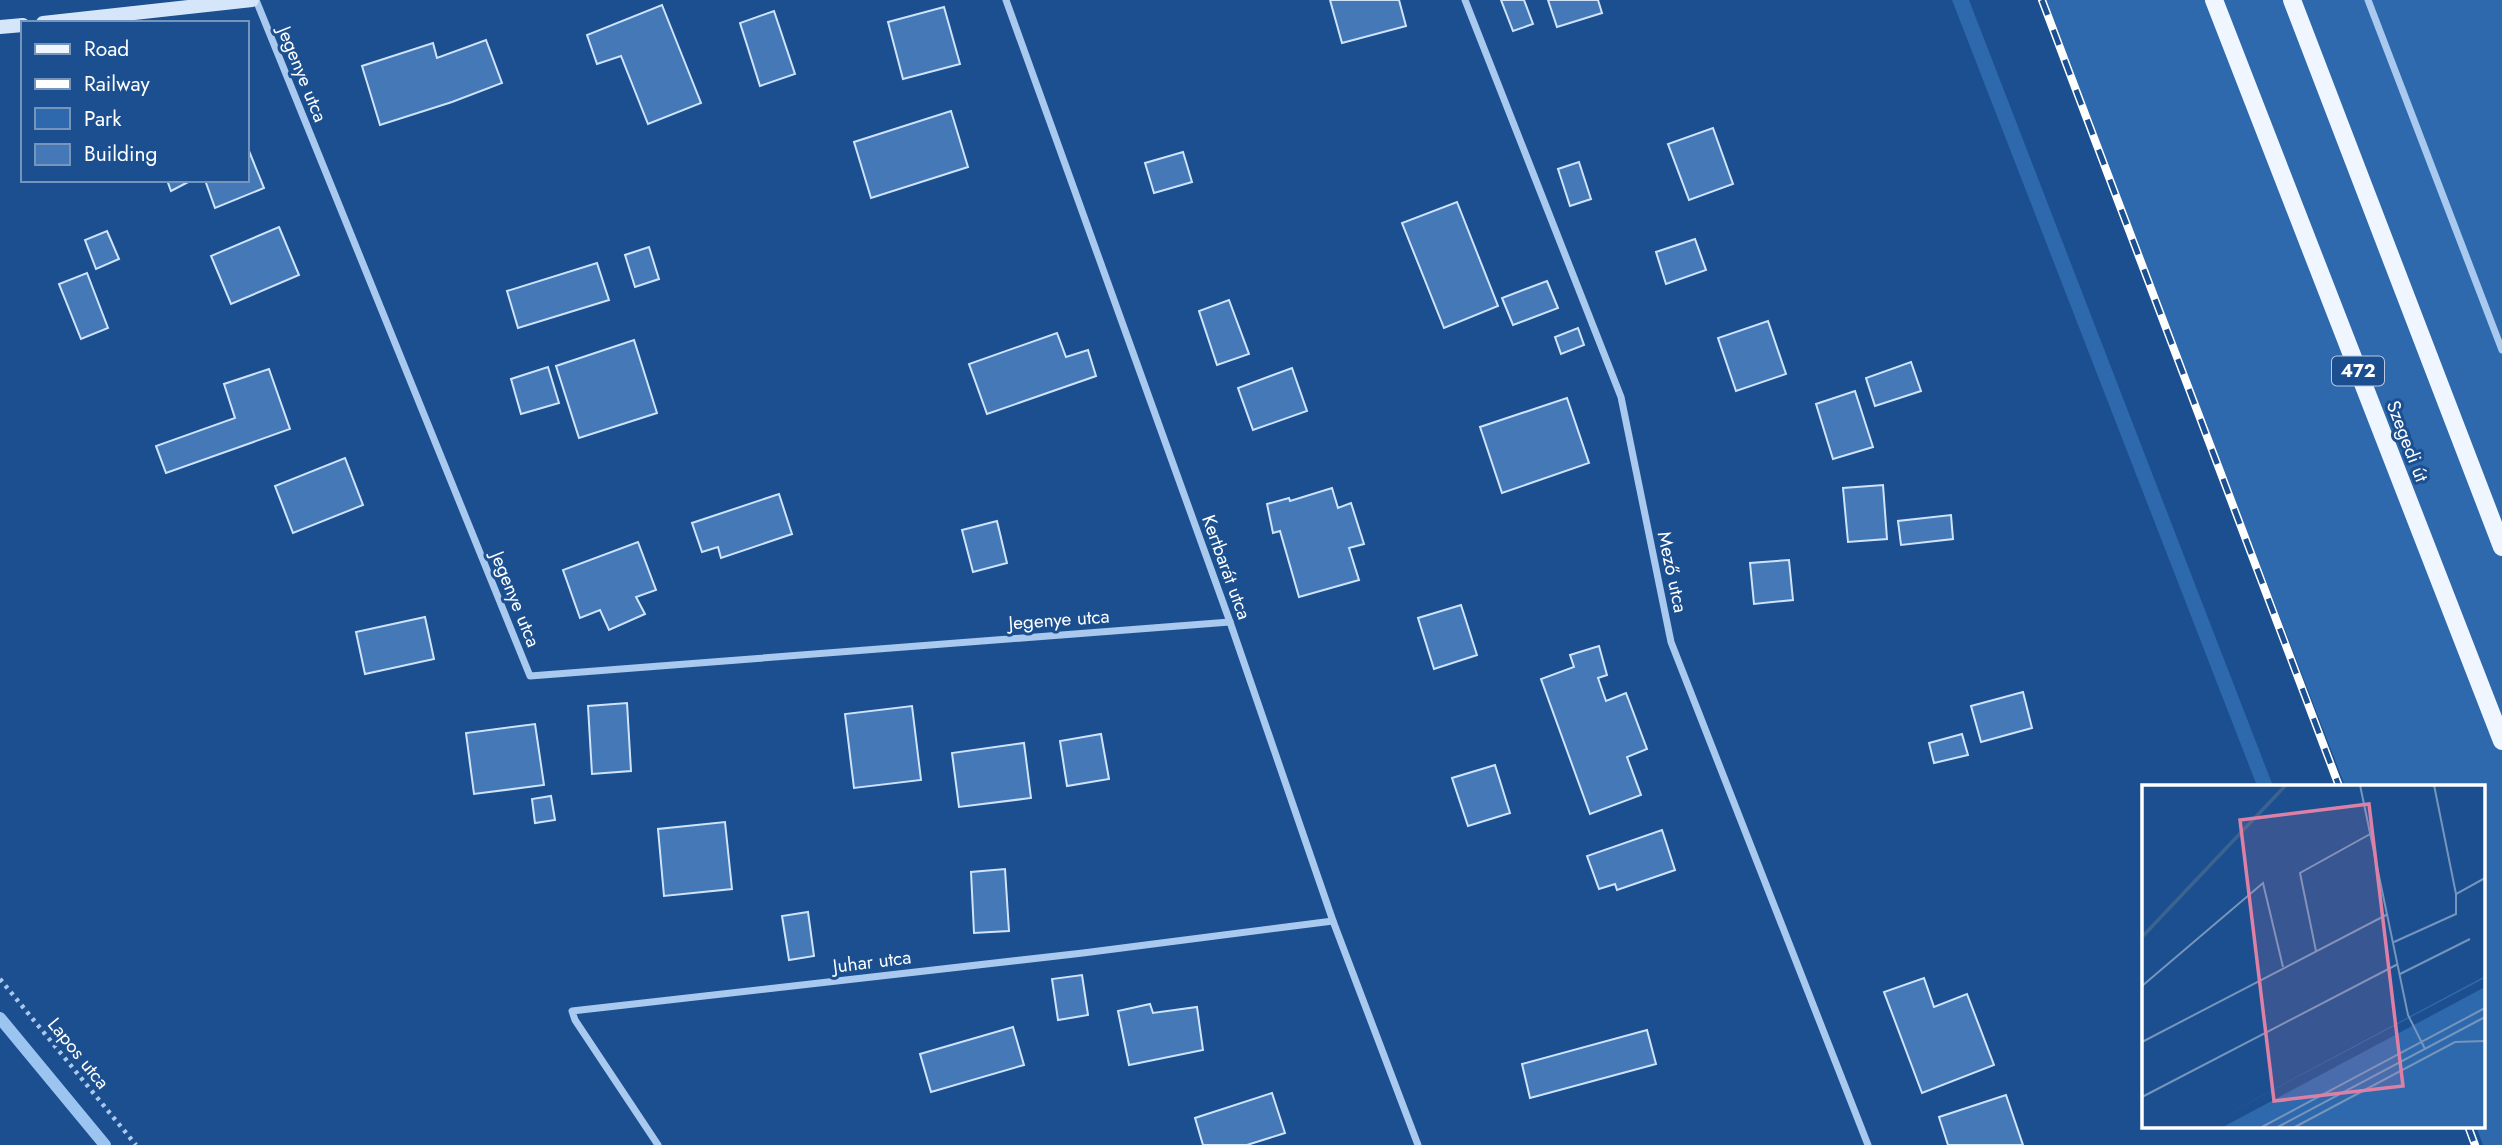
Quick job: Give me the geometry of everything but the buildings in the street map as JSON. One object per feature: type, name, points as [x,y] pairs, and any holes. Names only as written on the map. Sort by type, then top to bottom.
[{"type":"main road","name":"Szegedi út","points":[[2214,0],[2502,741]]},
{"type":"main road","points":[[2292,0],[2502,547]]},
{"type":"street","points":[[61,21],[254,0]]},
{"type":"street","name":"Jegenye utca","points":[[254,0],[530,676],[1230,622]]},
{"type":"street","name":"Kertbarát utca","points":[[1006,0],[1230,622],[1333,920],[1419,1145]]},
{"type":"street","name":"Mező utca","points":[[1465,0],[1621,397],[1671,642],[1868,1145]]},
{"type":"street","points":[[2368,0],[2502,350]]},
{"type":"street","points":[[0,27],[21,25]]},
{"type":"street","name":"Juhar utca","points":[[658,1145],[575,1020],[572,1011],[1083,953],[1333,920]]},
{"type":"path","name":"Lapos utca","points":[[0,979],[136,1145]]},
{"type":"green space","points":[[1952,0],[1969,0],[2273,785],[2257,785]]},
{"type":"green space","points":[[2042,0],[2502,0],[2502,1145],[2483,1145],[2477,1128],[2484,1128],[2484,785],[2345,785]]},
{"type":"waterway","points":[[0,1018],[105,1145]]},
{"type":"railway","points":[[2042,0],[2339,785]]},
{"type":"railway","points":[[2469,1128],[2475,1145]]}]
